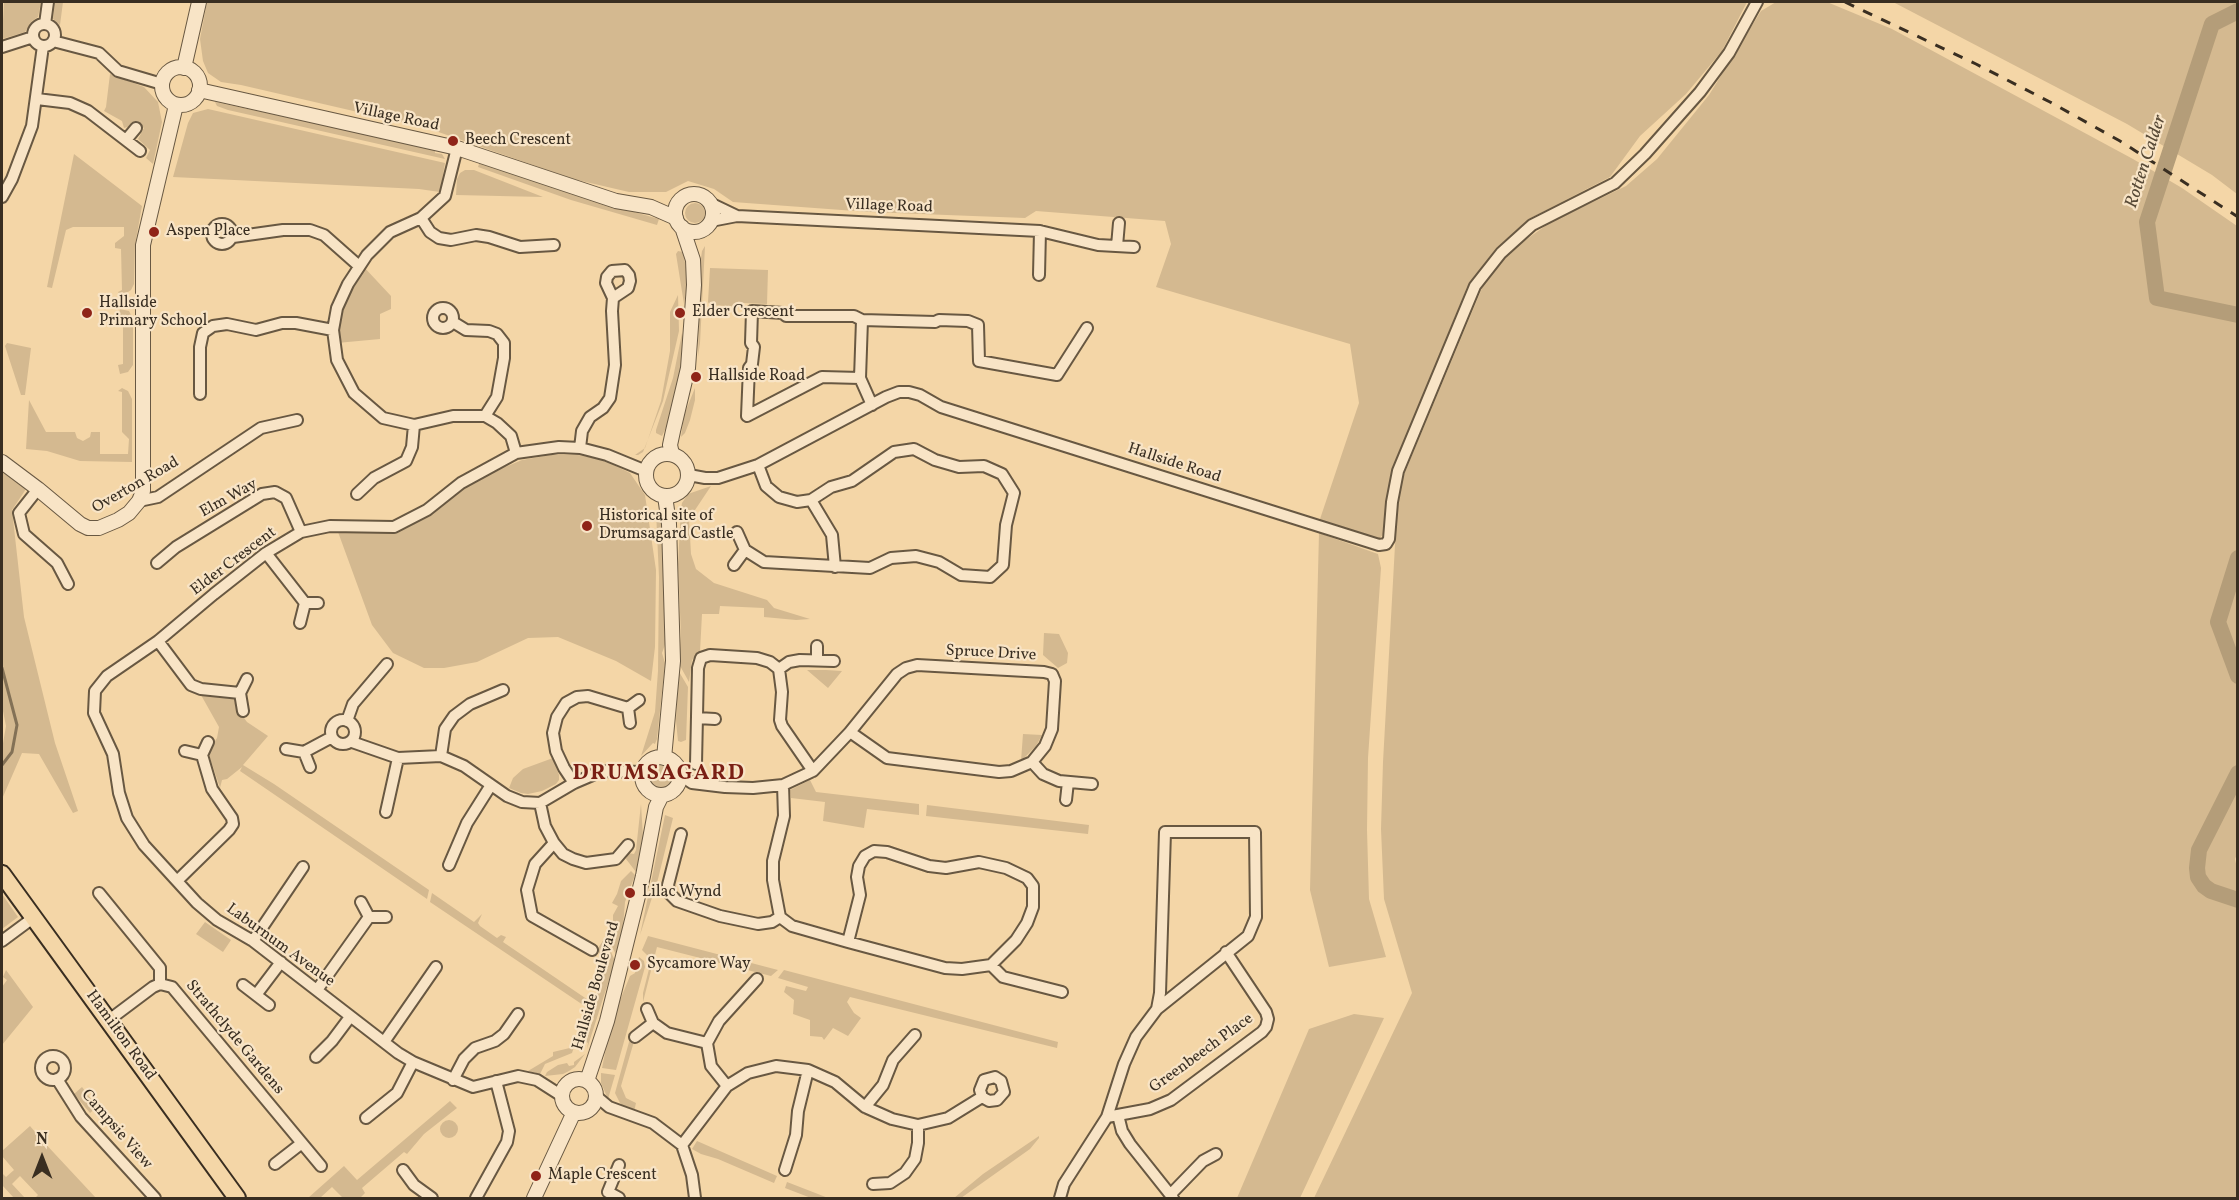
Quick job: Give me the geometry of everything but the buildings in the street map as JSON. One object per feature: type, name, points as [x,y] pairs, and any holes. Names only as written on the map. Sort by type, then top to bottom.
[{"type":"main road","name":"Hamilton Road","points":[[2,874],[237,1198]]},
{"type":"street","points":[[45,24],[48,2]]},
{"type":"street","points":[[184,68],[199,2]]},
{"type":"street","name":"Hallside Road","points":[[689,475],[718,478],[758,465],[886,397],[899,392],[909,392],[920,395],[941,407],[1379,545],[1386,544],[1389,539],[1392,502],[1398,471],[1475,286],[1501,253],[1532,225],[1615,183],[1645,154],[1700,92],[1729,53],[1757,2]]},
{"type":"street","points":[[2,47],[33,37],[38,26],[45,24],[54,30],[48,44],[32,126],[12,179],[2,197]]},
{"type":"street","points":[[33,37],[37,43],[99,53],[118,71],[162,84]]},
{"type":"street","points":[[184,68],[195,74],[200,84],[199,90],[190,103],[177,105],[171,103],[164,95],[162,84],[167,73],[172,69],[184,68]]},
{"type":"street","name":"Village Road","points":[[199,90],[457,148],[616,201],[651,207],[679,223]]},
{"type":"street","points":[[37,99],[70,103],[88,111],[140,151]]},
{"type":"street","points":[[139,501],[143,491],[143,245],[177,105]]},
{"type":"street","points":[[126,140],[136,128]]},
{"type":"street","points":[[457,148],[446,196],[421,218],[390,232],[359,266],[337,308],[333,330],[337,360],[354,393],[382,418],[414,425],[453,416],[485,416],[511,436],[516,453]]},
{"type":"street","points":[[672,454],[670,444],[682,398],[691,346],[693,260],[713,213],[712,204],[704,196],[698,194],[687,195],[678,202],[675,210],[693,260]]},
{"type":"street","name":"Village Road","points":[[651,207],[678,202]]},
{"type":"street","name":"Village Road","points":[[712,204],[737,216]]},
{"type":"street","name":"Village Road","points":[[707,225],[737,216],[1040,231],[1098,245],[1134,247]]},
{"type":"street","points":[[421,218],[430,232],[439,238],[451,240],[476,235],[520,247],[554,245]]},
{"type":"street","points":[[679,223],[696,232],[707,225]]},
{"type":"street","points":[[1117,246],[1119,223]]},
{"type":"street","points":[[233,237],[283,230],[310,230],[324,235],[359,266]]},
{"type":"street","points":[[1039,275],[1040,231]]},
{"type":"street","points":[[580,448],[582,431],[590,417],[603,408],[610,398],[615,365],[613,298]]},
{"type":"street","points":[[860,378],[822,377],[747,416],[749,368],[753,364],[754,347],[751,343],[752,311],[786,315],[854,316],[862,320],[968,321],[978,325],[979,361],[1057,375],[1087,328]]},
{"type":"street","points":[[862,320],[860,378],[872,405]]},
{"type":"street","points":[[453,322],[466,330],[489,331],[497,334],[504,344],[504,358],[497,397],[485,416]]},
{"type":"street","points":[[200,394],[200,347],[203,333],[213,326],[227,324],[256,330],[282,323],[296,323],[333,330]]},
{"type":"street","points":[[1065,339],[1076,345]]},
{"type":"street","name":"Overton Road","points":[[2,462],[80,524],[88,528],[99,528],[129,513],[139,501],[158,497],[261,428],[297,420]]},
{"type":"street","points":[[357,494],[374,478],[406,460],[412,447],[414,425]]},
{"type":"street","name":"Elder Crescent","points":[[95,691],[107,675],[158,641],[266,553],[301,532],[330,526],[394,527],[427,510],[461,483],[516,453],[559,447],[580,448],[607,455],[646,471]]},
{"type":"street","points":[[737,532],[745,550],[764,562],[870,568],[891,558],[915,556],[939,562],[962,575],[990,577],[1003,565],[1006,525],[1014,493],[1002,474],[984,466],[959,467],[935,460],[914,449],[894,452],[852,481],[831,487],[811,500],[797,502],[779,497],[766,486],[758,465]]},
{"type":"street","points":[[666,453],[684,461],[689,475],[684,488],[678,493],[665,496],[654,492],[650,487],[646,471],[654,458],[666,453]]},
{"type":"street","points":[[38,489],[20,513],[24,534],[57,563],[68,584]]},
{"type":"street","name":"Elm Way","points":[[157,563],[176,548],[262,494],[275,492],[286,498],[301,532]]},
{"type":"street","points":[[664,758],[673,661],[669,524],[665,496]]},
{"type":"street","points":[[811,500],[832,535],[835,567]]},
{"type":"street","points":[[734,565],[745,550]]},
{"type":"street","points":[[266,553],[305,603]]},
{"type":"street","points":[[305,603],[318,603]]},
{"type":"street","points":[[300,623],[305,603]]},
{"type":"street","points":[[158,641],[191,685],[201,689],[240,693]]},
{"type":"street","points":[[817,646],[817,660]]},
{"type":"street","points":[[696,764],[698,668],[701,658],[710,655],[757,658],[770,662],[779,669],[782,726],[813,771]]},
{"type":"street","points":[[779,669],[789,662],[834,661]]},
{"type":"street","points":[[347,721],[354,704],[387,664]]},
{"type":"street","name":"Spruce Drive","points":[[680,775],[692,783],[725,787],[753,788],[783,785],[813,771],[850,732],[897,674],[917,665],[1052,674],[1055,681],[1052,729],[1041,753],[1032,762]]},
{"type":"street","points":[[243,711],[240,693],[247,679]]},
{"type":"street","points":[[441,756],[445,729],[454,716],[470,704],[503,690]]},
{"type":"street","name":"Laburnum Avenue","points":[[95,691],[94,713],[113,754],[119,793],[127,818],[144,845],[217,920],[253,941],[282,962],[350,1017],[413,1062],[473,1087],[518,1076],[537,1080],[562,1096]]},
{"type":"street","points":[[574,783],[556,751],[553,733],[557,717],[566,703],[577,697],[588,696],[628,708]]},
{"type":"street","points":[[628,708],[639,700]]},
{"type":"street","points":[[628,708],[630,723]]},
{"type":"street","points":[[697,718],[715,718]]},
{"type":"street","points":[[347,721],[335,723],[332,727],[334,741],[343,745],[352,742],[399,758],[441,756],[464,766],[507,796],[522,802],[540,803],[574,783],[602,771],[643,772]]},
{"type":"street","points":[[347,721],[355,728],[356,733],[352,742]]},
{"type":"street","points":[[850,732],[887,758],[999,772],[1011,771],[1032,762],[1043,774],[1059,781],[1092,784]]},
{"type":"street","points":[[286,749],[304,752],[332,736]]},
{"type":"street","points":[[177,881],[233,824],[232,818],[212,789],[201,755],[208,742]]},
{"type":"street","points":[[184,752],[201,755]]},
{"type":"street","points":[[304,752],[310,767]]},
{"type":"street","points":[[386,812],[399,758]]},
{"type":"street","points":[[662,795],[650,792],[643,782],[643,772],[650,762],[664,758],[675,764],[680,775]]},
{"type":"street","name":"Hallside Boulevard","points":[[587,1081],[607,1021],[644,876],[656,807],[662,795],[668,794],[677,787],[680,775]]},
{"type":"street","points":[[1066,800],[1068,782]]},
{"type":"street","points":[[449,865],[467,823],[491,785]]},
{"type":"street","points":[[783,785],[784,816],[773,861],[773,880],[780,918],[792,926],[848,942],[945,968],[962,969],[991,965],[1016,940],[1027,923],[1033,906],[1033,886],[1019,873],[979,862],[946,868],[920,864],[887,852],[869,853],[859,866],[857,877],[860,895],[848,942]]},
{"type":"street","points":[[540,803],[545,826],[563,854],[586,862],[616,859],[628,845]]},
{"type":"street","points":[[1060,1198],[1064,1184],[1112,1116],[1124,1064],[1136,1037],[1157,1009],[1248,936],[1256,917],[1255,832],[1165,832],[1160,993],[1157,1009]]},
{"type":"street","points":[[681,834],[668,885],[670,894],[676,901],[720,916],[758,924],[780,918]]},
{"type":"street","points":[[554,843],[535,864],[528,890],[532,916],[592,950]]},
{"type":"street","points":[[253,941],[303,867]]},
{"type":"street","points":[[99,893],[160,968],[160,984]]},
{"type":"street","points":[[361,902],[369,917]]},
{"type":"street","points":[[369,917],[386,916]]},
{"type":"street","points":[[317,990],[369,917]]},
{"type":"street","points":[[2,941],[33,918]]},
{"type":"street","name":"Greenbeech Place","points":[[1112,1116],[1150,1109],[1171,1100],[1266,1027],[1268,1019],[1266,1012],[1226,952]]},
{"type":"street","points":[[256,995],[282,962]]},
{"type":"street","points":[[991,965],[1003,977],[1062,992]]},
{"type":"street","points":[[384,1042],[436,967]]},
{"type":"street","points":[[727,1086],[711,1066],[708,1043],[719,1021],[757,979]]},
{"type":"street","name":"Strathclyde Gardens","points":[[109,1020],[160,984],[172,987],[321,1166]]},
{"type":"street","points":[[243,985],[269,1005]]},
{"type":"street","points":[[647,1009],[653,1023],[667,1033],[708,1043]]},
{"type":"street","points":[[453,1080],[464,1059],[476,1048],[495,1041],[504,1034],[518,1014]]},
{"type":"street","points":[[316,1057],[332,1041],[350,1017]]},
{"type":"street","points":[[635,1037],[653,1023]]},
{"type":"street","points":[[865,1107],[883,1085],[893,1059],[915,1035]]},
{"type":"street","points":[[366,1118],[397,1093],[413,1062]]},
{"type":"street","points":[[682,1145],[727,1086],[748,1074],[776,1066],[808,1070],[836,1082],[865,1107],[892,1119],[918,1125],[948,1118],[982,1096]]},
{"type":"street","points":[[785,1170],[796,1135],[798,1110],[808,1070]]},
{"type":"street","name":"Campsie View","points":[[57,1079],[81,1117],[155,1198]]},
{"type":"street","points":[[596,1096],[594,1104],[587,1111],[574,1112],[566,1107],[562,1096],[565,1086],[570,1081],[577,1079],[587,1081],[592,1085],[596,1096],[609,1107],[653,1123],[682,1145],[692,1174],[695,1198]]},
{"type":"street","points":[[476,1198],[507,1142],[509,1131],[496,1081]]},
{"type":"street","points":[[534,1198],[574,1112]]},
{"type":"street","points":[[1112,1116],[1130,1144],[1172,1196],[1203,1161],[1216,1154]]},
{"type":"street","points":[[873,1184],[890,1183],[905,1173],[915,1159],[918,1125]]},
{"type":"street","points":[[275,1164],[302,1143]]},
{"type":"street","points":[[619,1165],[608,1192],[619,1198]]},
{"type":"street","points":[[403,1170],[414,1185],[432,1198]]},
{"type":"shaded area","points":[[4,2],[41,2],[38,17],[32,21],[25,32],[2,39]]},
{"type":"shaded area","points":[[55,2],[63,2],[60,25],[53,19]]},
{"type":"shaded area","points":[[207,2],[1747,2],[1722,51],[1686,94],[1640,136],[1610,177],[1529,219],[1496,248],[1467,287],[1393,473],[1387,496],[1384,533],[1380,538],[1373,538],[1319,522],[1359,403],[1350,344],[1156,287],[1171,244],[1165,221],[1036,211],[1025,218],[869,212],[733,202],[714,189],[688,181],[666,192],[629,192],[573,179],[427,128],[221,82],[208,73],[203,61],[200,39]]},
{"type":"shaded area","points":[[1776,2],[1827,2],[1892,29],[2133,159],[2182,188],[2237,226],[2238,852],[2235,859],[2238,873],[2237,1198],[1314,1198],[1412,993],[1384,899],[1381,829],[1397,509],[1403,477],[1485,281],[1513,249],[1548,224],[1626,186],[1657,159],[1709,95],[1761,11]]},
{"type":"shaded area","points":[[1893,2],[2237,2],[2237,194],[2212,175],[2127,124]]},
{"type":"shaded area","points":[[110,74],[144,87],[158,102],[162,122],[153,164],[146,158],[150,150],[138,139],[144,128],[138,124],[124,128],[122,121],[104,111]]},
{"type":"shaded area","points":[[215,102],[435,149],[435,153],[442,154],[445,159],[228,110],[217,106]]},
{"type":"shaded area","points":[[208,109],[445,163],[440,192],[419,189],[173,177],[193,113]]},
{"type":"shaded area","points":[[74,154],[142,206],[135,245],[134,284],[125,294],[120,295],[118,292],[122,290],[121,249],[115,248],[115,243],[124,236],[124,227],[73,227],[66,230],[52,288],[47,287]]},
{"type":"shaded area","points":[[480,161],[571,194],[659,219],[657,225],[571,200],[478,167]]},
{"type":"shaded area","points":[[465,170],[474,170],[543,197],[456,195],[457,179]]},
{"type":"shaded area","points":[[695,203],[702,206],[705,213],[702,220],[695,223],[688,220],[685,213],[688,206]]},
{"type":"shaded area","points":[[705,246],[700,343],[698,357],[700,265]]},
{"type":"shaded area","points":[[678,251],[683,252],[688,278],[684,304],[676,254]]},
{"type":"shaded area","points":[[362,265],[391,296],[391,309],[380,314],[380,339],[337,343],[339,308]]},
{"type":"shaded area","points":[[710,268],[768,270],[767,304],[743,303],[742,307],[710,305],[708,302]]},
{"type":"shaded area","points":[[678,295],[679,331],[663,401],[648,440],[661,401],[670,351],[670,312]]},
{"type":"shaded area","points":[[120,309],[129,311],[133,319],[133,365],[128,372],[120,374],[118,365],[123,364],[123,318],[118,317]]},
{"type":"shaded area","points":[[682,333],[685,350],[670,419],[662,436],[656,433],[656,430],[673,378]]},
{"type":"shaded area","points":[[7,343],[31,348],[25,395],[21,395],[5,346]]},
{"type":"shaded area","points":[[122,388],[128,391],[132,399],[132,462],[80,461],[47,451],[26,449],[29,400],[46,432],[75,432],[77,438],[83,441],[90,437],[91,432],[100,432],[100,454],[128,454],[129,439],[122,432],[122,392],[118,391]]},
{"type":"shaded area","points":[[695,388],[695,400],[690,420],[681,437],[684,415]]},
{"type":"shaded area","points":[[551,455],[578,455],[604,460],[630,473],[645,495],[656,570],[655,647],[651,681],[616,661],[558,637],[528,638],[477,662],[444,668],[424,668],[393,653],[372,625],[338,532],[355,530],[387,533],[407,528],[454,494],[486,475],[522,460]]},
{"type":"shaded area","points":[[2,471],[26,489],[12,510],[24,617],[55,743],[78,811],[73,813],[39,754],[22,753],[2,799],[2,749],[6,726],[2,706]]},
{"type":"shaded area","points":[[711,486],[689,519],[691,554],[696,569],[714,583],[767,600],[774,608],[810,619],[764,617],[764,608],[720,606],[719,614],[702,614],[700,652],[692,660],[689,682],[679,664],[681,636],[678,564],[681,508],[688,494]]},
{"type":"shaded area","points":[[656,511],[660,514],[664,530],[666,642],[662,653],[665,663],[657,739],[655,744],[653,743],[641,756],[655,712],[658,671],[659,577]]},
{"type":"shaded area","points":[[1319,533],[1378,554],[1381,568],[1368,758],[1367,830],[1369,899],[1386,957],[1329,967],[1310,890]]},
{"type":"shaded area","points":[[1044,633],[1059,634],[1068,653],[1067,663],[1058,668],[1043,655]]},
{"type":"shaded area","points":[[678,670],[688,687],[686,740],[681,742],[678,741],[676,721]]},
{"type":"shaded area","points":[[807,670],[826,670],[842,671],[828,688]]},
{"type":"shaded area","points":[[201,695],[234,699],[237,713],[268,736],[243,765],[429,890],[427,899],[240,771],[242,767],[227,779],[222,780],[220,788],[208,752],[217,738],[219,727]]},
{"type":"shaded area","points":[[1023,734],[1042,735],[1036,746],[1021,761]]},
{"type":"shaded area","points":[[553,758],[559,775],[556,784],[542,791],[528,794],[509,788],[513,778],[523,769]]},
{"type":"shaded area","points":[[661,763],[671,767],[675,777],[671,787],[661,791],[651,787],[647,777],[651,767]]},
{"type":"shaded area","points":[[810,780],[816,792],[919,804],[919,815],[867,809],[864,828],[823,821],[825,802],[791,798],[790,790]]},
{"type":"shaded area","points":[[641,804],[643,837],[636,872],[626,859],[628,853],[634,854],[636,850]]},
{"type":"shaded area","points":[[927,805],[1089,825],[1088,834],[926,816]]},
{"type":"shaded area","points":[[665,815],[673,818],[658,879],[640,935]]},
{"type":"shaded area","points":[[631,871],[635,875],[625,902],[622,939],[617,957],[607,936],[613,927],[613,915],[618,906],[612,903],[621,881]]},
{"type":"shaded area","points":[[432,893],[474,922],[482,914],[478,923],[480,926],[497,938],[501,935],[506,937],[503,942],[594,1004],[604,969],[598,948],[605,938],[615,961],[587,1049],[588,1043],[583,1040],[594,1019],[592,1011],[430,902]]},
{"type":"shaded area","points":[[2,894],[18,917],[2,929]]},
{"type":"shaded area","points":[[205,922],[231,940],[223,952],[196,934]]},
{"type":"shaded area","points":[[648,936],[778,970],[771,976],[657,947],[643,1002],[650,965],[648,956],[642,950]]},
{"type":"shaded area","points":[[639,957],[644,961],[645,967],[616,1070],[602,1068],[616,1010],[630,976],[635,973]]},
{"type":"shaded area","points":[[6,970],[33,1007],[2,1045],[2,987],[7,980],[3,977]]},
{"type":"shaded area","points":[[784,970],[1058,1042],[1057,1048],[850,997],[847,1002],[854,1013],[861,1018],[848,1036],[833,1028],[824,1040],[822,1037],[810,1036],[810,1020],[793,1014],[794,1000],[784,992],[786,986],[806,991],[808,987],[778,978]]},
{"type":"shaded area","points":[[1354,1014],[1384,1018],[1300,1198],[1237,1198],[1309,1029]]},
{"type":"shaded area","points":[[635,1038],[621,1086],[626,1098],[636,1103],[634,1112],[620,1103],[615,1093],[629,1042]]},
{"type":"shaded area","points":[[574,1047],[572,1053],[545,1064],[540,1074],[528,1071],[553,1056],[553,1052]]},
{"type":"shaded area","points":[[585,1054],[569,1071],[545,1076],[558,1065],[567,1063],[569,1066],[574,1065],[574,1062]]},
{"type":"shaded area","points":[[601,1073],[615,1075],[608,1099],[601,1083]]},
{"type":"shaded area","points":[[82,1087],[97,1107],[90,1113],[74,1094]]},
{"type":"shaded area","points":[[450,1101],[457,1108],[424,1134],[407,1154],[404,1152],[362,1188],[365,1193],[360,1198],[343,1198],[332,1187],[320,1198],[308,1198],[344,1166],[357,1180]]},
{"type":"shaded area","points":[[449,1120],[455,1123],[458,1129],[455,1135],[449,1138],[443,1135],[440,1129],[443,1123]]},
{"type":"shaded area","points":[[30,1126],[96,1198],[35,1198],[38,1195],[20,1176],[12,1184],[25,1198],[14,1198],[2,1185],[2,1173],[6,1177],[14,1170],[2,1156],[2,1151]]},
{"type":"shaded area","points":[[1039,1136],[1030,1149],[961,1198],[954,1198],[983,1174]]},
{"type":"shaded area","points":[[697,1141],[777,1176],[774,1183],[701,1154],[692,1149]]},
{"type":"shaded area","points":[[787,1182],[828,1198],[811,1198],[785,1188]]},
{"type":"waterway","name":"Rotten Calder","points":[[2238,11],[2212,24],[2147,222],[2157,298],[2238,315]]},
{"type":"waterway","name":"Rotten Calder","points":[[2238,558],[2218,622],[2238,676]]},
{"type":"waterway","points":[[2,668],[17,725],[12,752],[2,765]]},
{"type":"waterway","name":"Rotten Calder","points":[[2238,773],[2199,850],[2197,868],[2198,877],[2204,886],[2211,891],[2238,900]]},
{"type":"railway","points":[[1845,2],[2050,102],[2120,141],[2238,217]]},
{"type":"place","name":"Beech Crescent","points":[[453,141]]},
{"type":"place","name":"Aspen Place","points":[[154,232]]},
{"type":"place","name":"Hallside Primary School","points":[[87,313]]},
{"type":"place","name":"Elder Crescent","points":[[680,313]]},
{"type":"place","name":"Hallside Road","points":[[696,377]]},
{"type":"place","name":"Historical site of Drumsagard Castle","points":[[587,526]]},
{"type":"place","name":"Lilac Wynd","points":[[630,893]]},
{"type":"place","name":"Sycamore Way","points":[[635,965]]},
{"type":"place","name":"Maple Crescent","points":[[536,1176]]},
{"type":"district","name":"DRUMSAGARD","points":[[659,775]]}]
